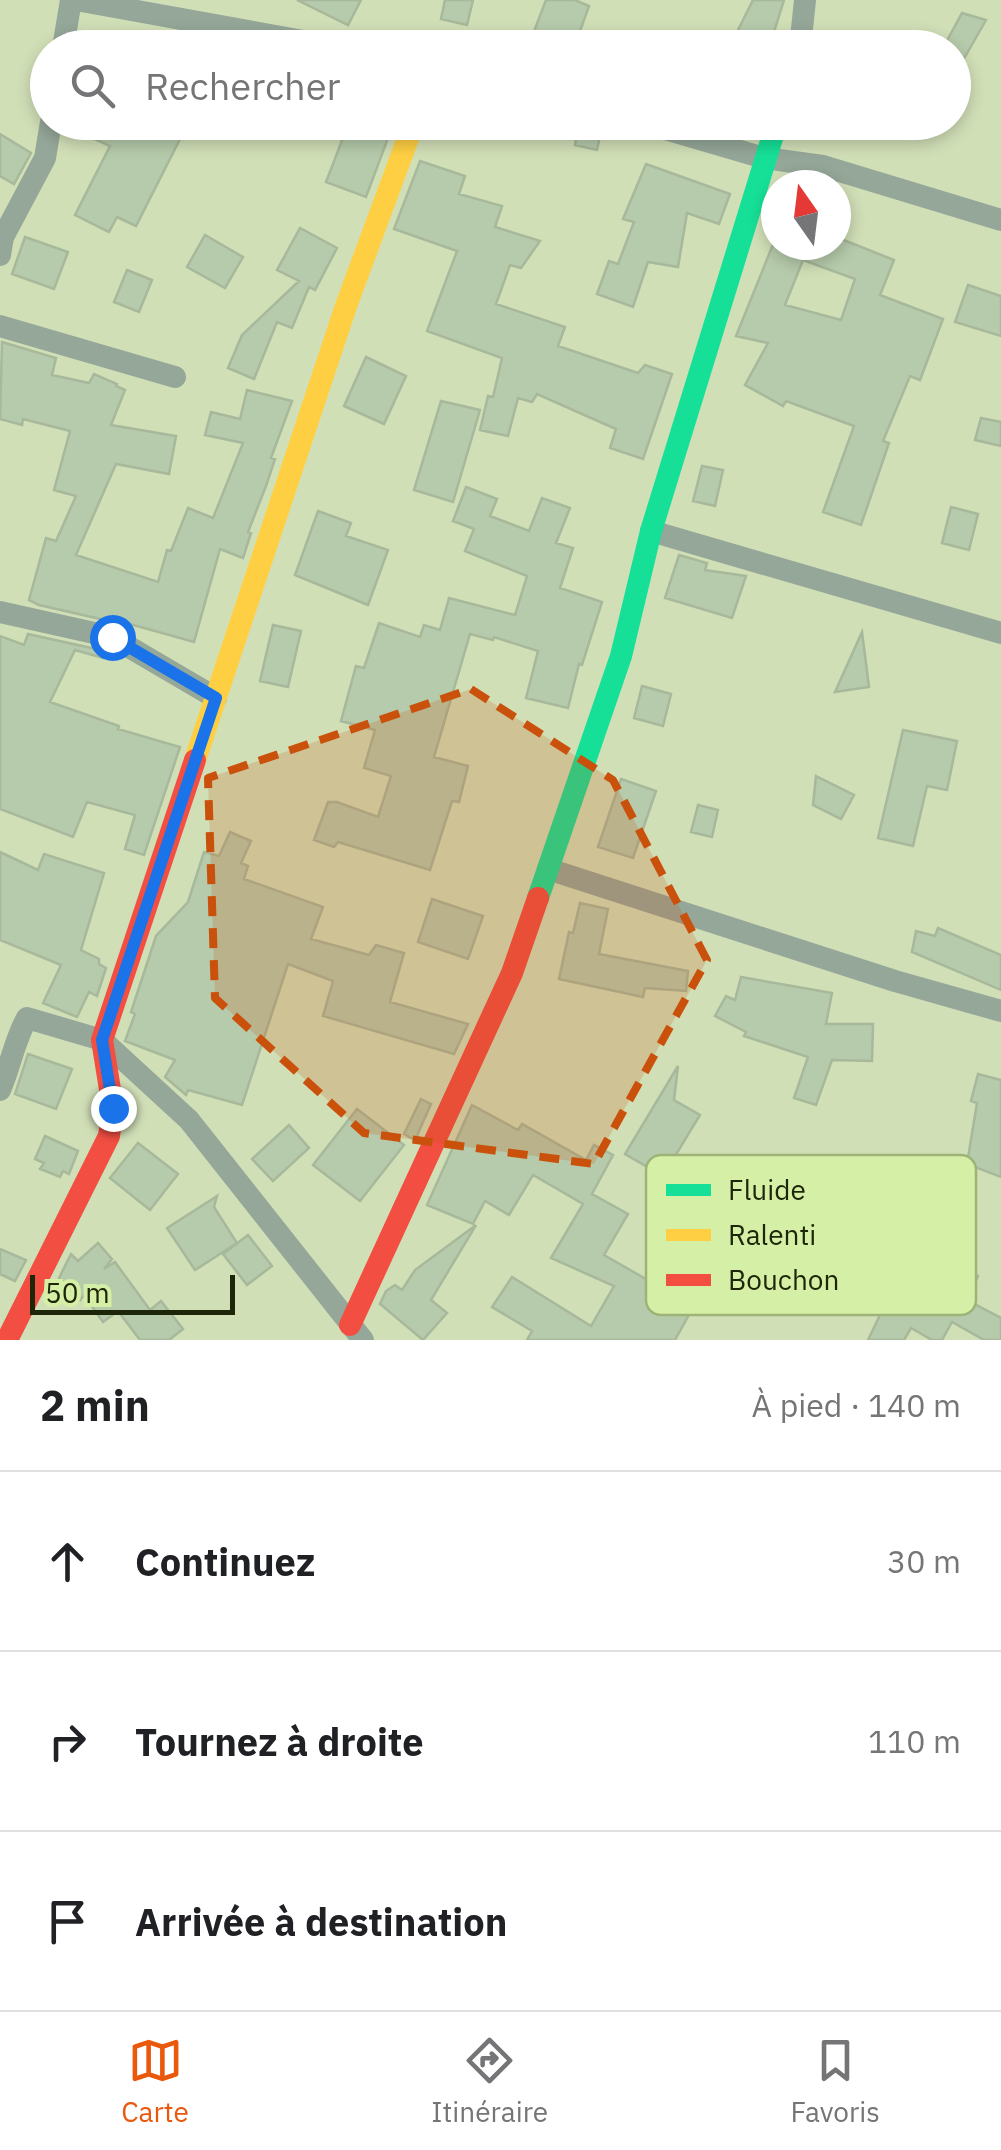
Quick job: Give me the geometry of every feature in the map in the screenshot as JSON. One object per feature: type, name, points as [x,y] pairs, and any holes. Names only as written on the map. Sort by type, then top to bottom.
[{"type":"street","points":[[67,30],[73,0],[241,30]]},
{"type":"street","points":[[802,30],[805,0]]},
{"type":"street","points":[[0,255],[3,237],[45,158],[48,140]]},
{"type":"street","points":[[7,1340],[109,1136],[113,1108],[102,1040],[346,306],[407,140]]},
{"type":"street","points":[[702,140],[764,158],[823,166],[1001,220]]},
{"type":"street","points":[[0,1090],[14,1058],[14,1041],[27,1018],[102,1040],[189,1120],[357,1332],[512,973],[622,656],[651,531],[770,140]]},
{"type":"street","points":[[0,326],[175,377]]},
{"type":"street","points":[[651,531],[1001,633]]},
{"type":"street","points":[[0,612],[112,637],[216,698]]},
{"type":"street","points":[[548,869],[1001,1011]]},
{"type":"highlighted area","points":[[471,689],[613,780],[707,960],[594,1164],[364,1133],[215,998],[208,778]]},
{"type":"building","points":[[297,0],[361,0],[348,25]]},
{"type":"building","points":[[445,0],[473,0],[467,25],[441,19]]},
{"type":"building","points":[[546,0],[575,0],[589,6],[580,30],[535,30]]},
{"type":"building","points":[[753,0],[784,0],[775,30],[738,30]]},
{"type":"building","points":[[962,13],[986,20],[971,46],[971,30],[953,30]]},
{"type":"building","points":[[0,134],[31,153],[14,184],[0,176]]},
{"type":"building","points":[[97,140],[179,140],[136,226],[117,217],[109,232],[75,215],[110,146]]},
{"type":"building","points":[[342,140],[387,140],[366,197],[326,182]]},
{"type":"building","points":[[576,140],[599,140],[597,150],[575,145]]},
{"type":"building","points":[[420,161],[465,176],[459,194],[502,206],[495,227],[540,241],[521,268],[510,265],[496,304],[565,327],[558,346],[638,373],[645,365],[672,374],[643,459],[610,448],[616,429],[537,394],[532,402],[518,398],[508,436],[480,430],[502,358],[427,331],[457,251],[394,229]]},
{"type":"building","points":[[646,164],[730,194],[719,224],[687,213],[678,267],[648,262],[633,307],[597,294],[609,261],[618,264],[634,222],[623,219]]},
{"type":"building","points":[[300,228],[337,248],[315,290],[309,287],[292,328],[277,322],[254,379],[228,368],[242,335],[299,281],[277,270]]},
{"type":"building","points":[[205,235],[243,257],[225,288],[187,267]]},
{"type":"building","points":[[25,237],[68,252],[54,289],[12,274]]},
{"type":"building","points":[[851,243],[894,260],[880,295],[943,319],[920,380],[910,376],[883,441],[889,443],[861,525],[823,512],[854,426],[786,401],[783,406],[745,385],[768,343],[736,336],[767,260],[803,260],[851,260]],"holes":[[[803,260],[855,279],[841,320],[785,305]]]},
{"type":"building","points":[[127,270],[152,280],[139,312],[114,302]]},
{"type":"building","points":[[968,285],[1001,296],[1001,336],[955,322]]},
{"type":"building","points":[[2,342],[56,358],[52,375],[89,383],[94,374],[125,390],[111,425],[176,436],[169,474],[116,464],[76,555],[158,582],[167,550],[171,551],[188,508],[213,518],[243,443],[205,435],[211,412],[240,419],[247,390],[292,401],[271,458],[275,459],[248,532],[251,533],[243,558],[220,549],[194,642],[29,600],[46,538],[56,541],[76,496],[54,490],[70,431],[23,419],[22,425],[0,419]]},
{"type":"building","points":[[366,357],[406,376],[384,424],[344,406]]},
{"type":"building","points":[[441,401],[480,410],[453,502],[414,490]]},
{"type":"building","points":[[981,418],[1001,422],[1001,446],[975,440]]},
{"type":"building","points":[[702,466],[723,470],[715,506],[693,501]]},
{"type":"building","points":[[466,487],[497,499],[490,516],[529,531],[542,498],[570,508],[556,543],[573,548],[560,588],[602,602],[568,708],[526,698],[538,651],[470,634],[434,757],[468,766],[459,802],[452,801],[430,870],[338,842],[334,847],[314,840],[328,802],[378,817],[391,776],[364,768],[375,730],[341,721],[356,666],[364,668],[379,623],[420,637],[424,625],[440,630],[449,598],[515,615],[527,576],[465,551],[474,529],[453,521]]},
{"type":"building","points":[[951,507],[978,514],[969,550],[942,543]]},
{"type":"building","points":[[318,511],[351,523],[346,536],[388,550],[368,605],[295,575]]},
{"type":"building","points":[[679,555],[707,563],[705,570],[746,576],[732,618],[665,598]]},
{"type":"building","points":[[273,625],[301,631],[288,687],[260,681]]},
{"type":"building","points":[[862,632],[869,687],[835,692]]},
{"type":"building","points":[[28,634],[105,651],[103,658],[75,650],[50,702],[119,726],[118,729],[180,747],[144,855],[125,849],[135,815],[87,802],[73,837],[0,809],[0,636],[24,645]]},
{"type":"building","points":[[642,686],[671,694],[663,726],[634,718]]},
{"type":"building","points":[[903,730],[957,741],[947,790],[927,786],[913,846],[878,838]]},
{"type":"building","points":[[816,776],[854,795],[841,819],[813,805]]},
{"type":"building","points":[[621,779],[656,791],[633,858],[598,847]]},
{"type":"building","points":[[698,805],[718,810],[712,837],[691,832]]},
{"type":"building","points":[[230,832],[251,841],[241,863],[248,866],[244,879],[323,907],[311,939],[369,955],[376,945],[404,953],[390,1002],[468,1024],[454,1054],[323,1016],[333,981],[288,964],[242,1105],[188,1090],[186,1095],[165,1077],[175,1060],[125,1041],[156,936],[188,902],[204,852],[219,856]]},
{"type":"building","points":[[0,852],[38,870],[44,854],[104,873],[81,950],[99,959],[99,964],[106,968],[97,996],[89,992],[77,1017],[43,1003],[61,965],[0,940]]},
{"type":"building","points":[[432,899],[483,916],[468,959],[418,942]]},
{"type":"building","points":[[580,903],[608,909],[599,954],[688,971],[686,991],[645,988],[643,997],[559,979]]},
{"type":"building","points":[[938,928],[1001,955],[1001,990],[912,952],[916,931],[935,936]]},
{"type":"building","points":[[741,977],[832,993],[826,1024],[873,1024],[872,1061],[832,1060],[816,1105],[794,1098],[808,1057],[744,1036],[746,1032],[715,1016],[726,996],[735,1000]]},
{"type":"building","points":[[28,1054],[72,1069],[56,1109],[15,1094]]},
{"type":"building","points":[[678,1066],[674,1100],[700,1115],[676,1155],[646,1155],[646,1166],[625,1154]]},
{"type":"building","points":[[978,1074],[1001,1080],[1001,1177],[976,1167],[976,1155],[968,1155],[977,1103],[971,1101]]},
{"type":"building","points":[[421,1099],[431,1104],[415,1140],[404,1134]]},
{"type":"building","points":[[472,1105],[518,1130],[522,1124],[586,1160],[594,1145],[613,1155],[592,1194],[628,1214],[604,1255],[646,1279],[646,1315],[689,1315],[675,1340],[527,1340],[532,1331],[492,1307],[512,1277],[591,1326],[614,1286],[551,1258],[583,1204],[533,1175],[509,1215],[485,1201],[473,1224],[427,1205]]},
{"type":"building","points":[[357,1109],[404,1145],[360,1201],[313,1165]]},
{"type":"building","points":[[289,1125],[309,1148],[273,1181],[252,1159]]},
{"type":"building","points":[[45,1136],[78,1151],[69,1174],[63,1171],[60,1177],[40,1169],[44,1163],[35,1159]]},
{"type":"building","points":[[138,1143],[178,1174],[150,1210],[110,1178]]},
{"type":"building","points":[[217,1196],[214,1207],[237,1243],[195,1270],[167,1228]]},
{"type":"building","points":[[476,1225],[431,1300],[447,1313],[423,1340],[380,1304],[386,1291],[395,1285],[402,1290],[415,1270]]},
{"type":"building","points":[[248,1235],[272,1266],[247,1285],[223,1254]]},
{"type":"building","points":[[98,1243],[112,1259],[104,1269],[115,1262],[150,1310],[161,1301],[183,1329],[169,1340],[140,1340],[118,1311],[103,1322],[84,1295],[80,1300],[59,1278],[71,1254],[78,1261]]},
{"type":"building","points":[[0,1249],[26,1260],[15,1281],[0,1274]]},
{"type":"building","points":[[976,1305],[1001,1318],[1001,1340],[984,1340],[952,1322],[942,1340],[932,1340],[911,1328],[904,1340],[868,1340],[880,1315],[976,1315]]},
{"type":"traffic: fast","points":[[538,898],[621,656],[651,531],[771,140]]},
{"type":"traffic: slow","points":[[195,760],[346,306],[407,140]]},
{"type":"traffic: jam","points":[[7,1340],[109,1136],[113,1108],[102,1040],[195,760]]},
{"type":"traffic: jam","points":[[350,1325],[512,973],[538,898]]},
{"type":"route","points":[[112,637],[216,698],[102,1040],[113,1108]]}]
